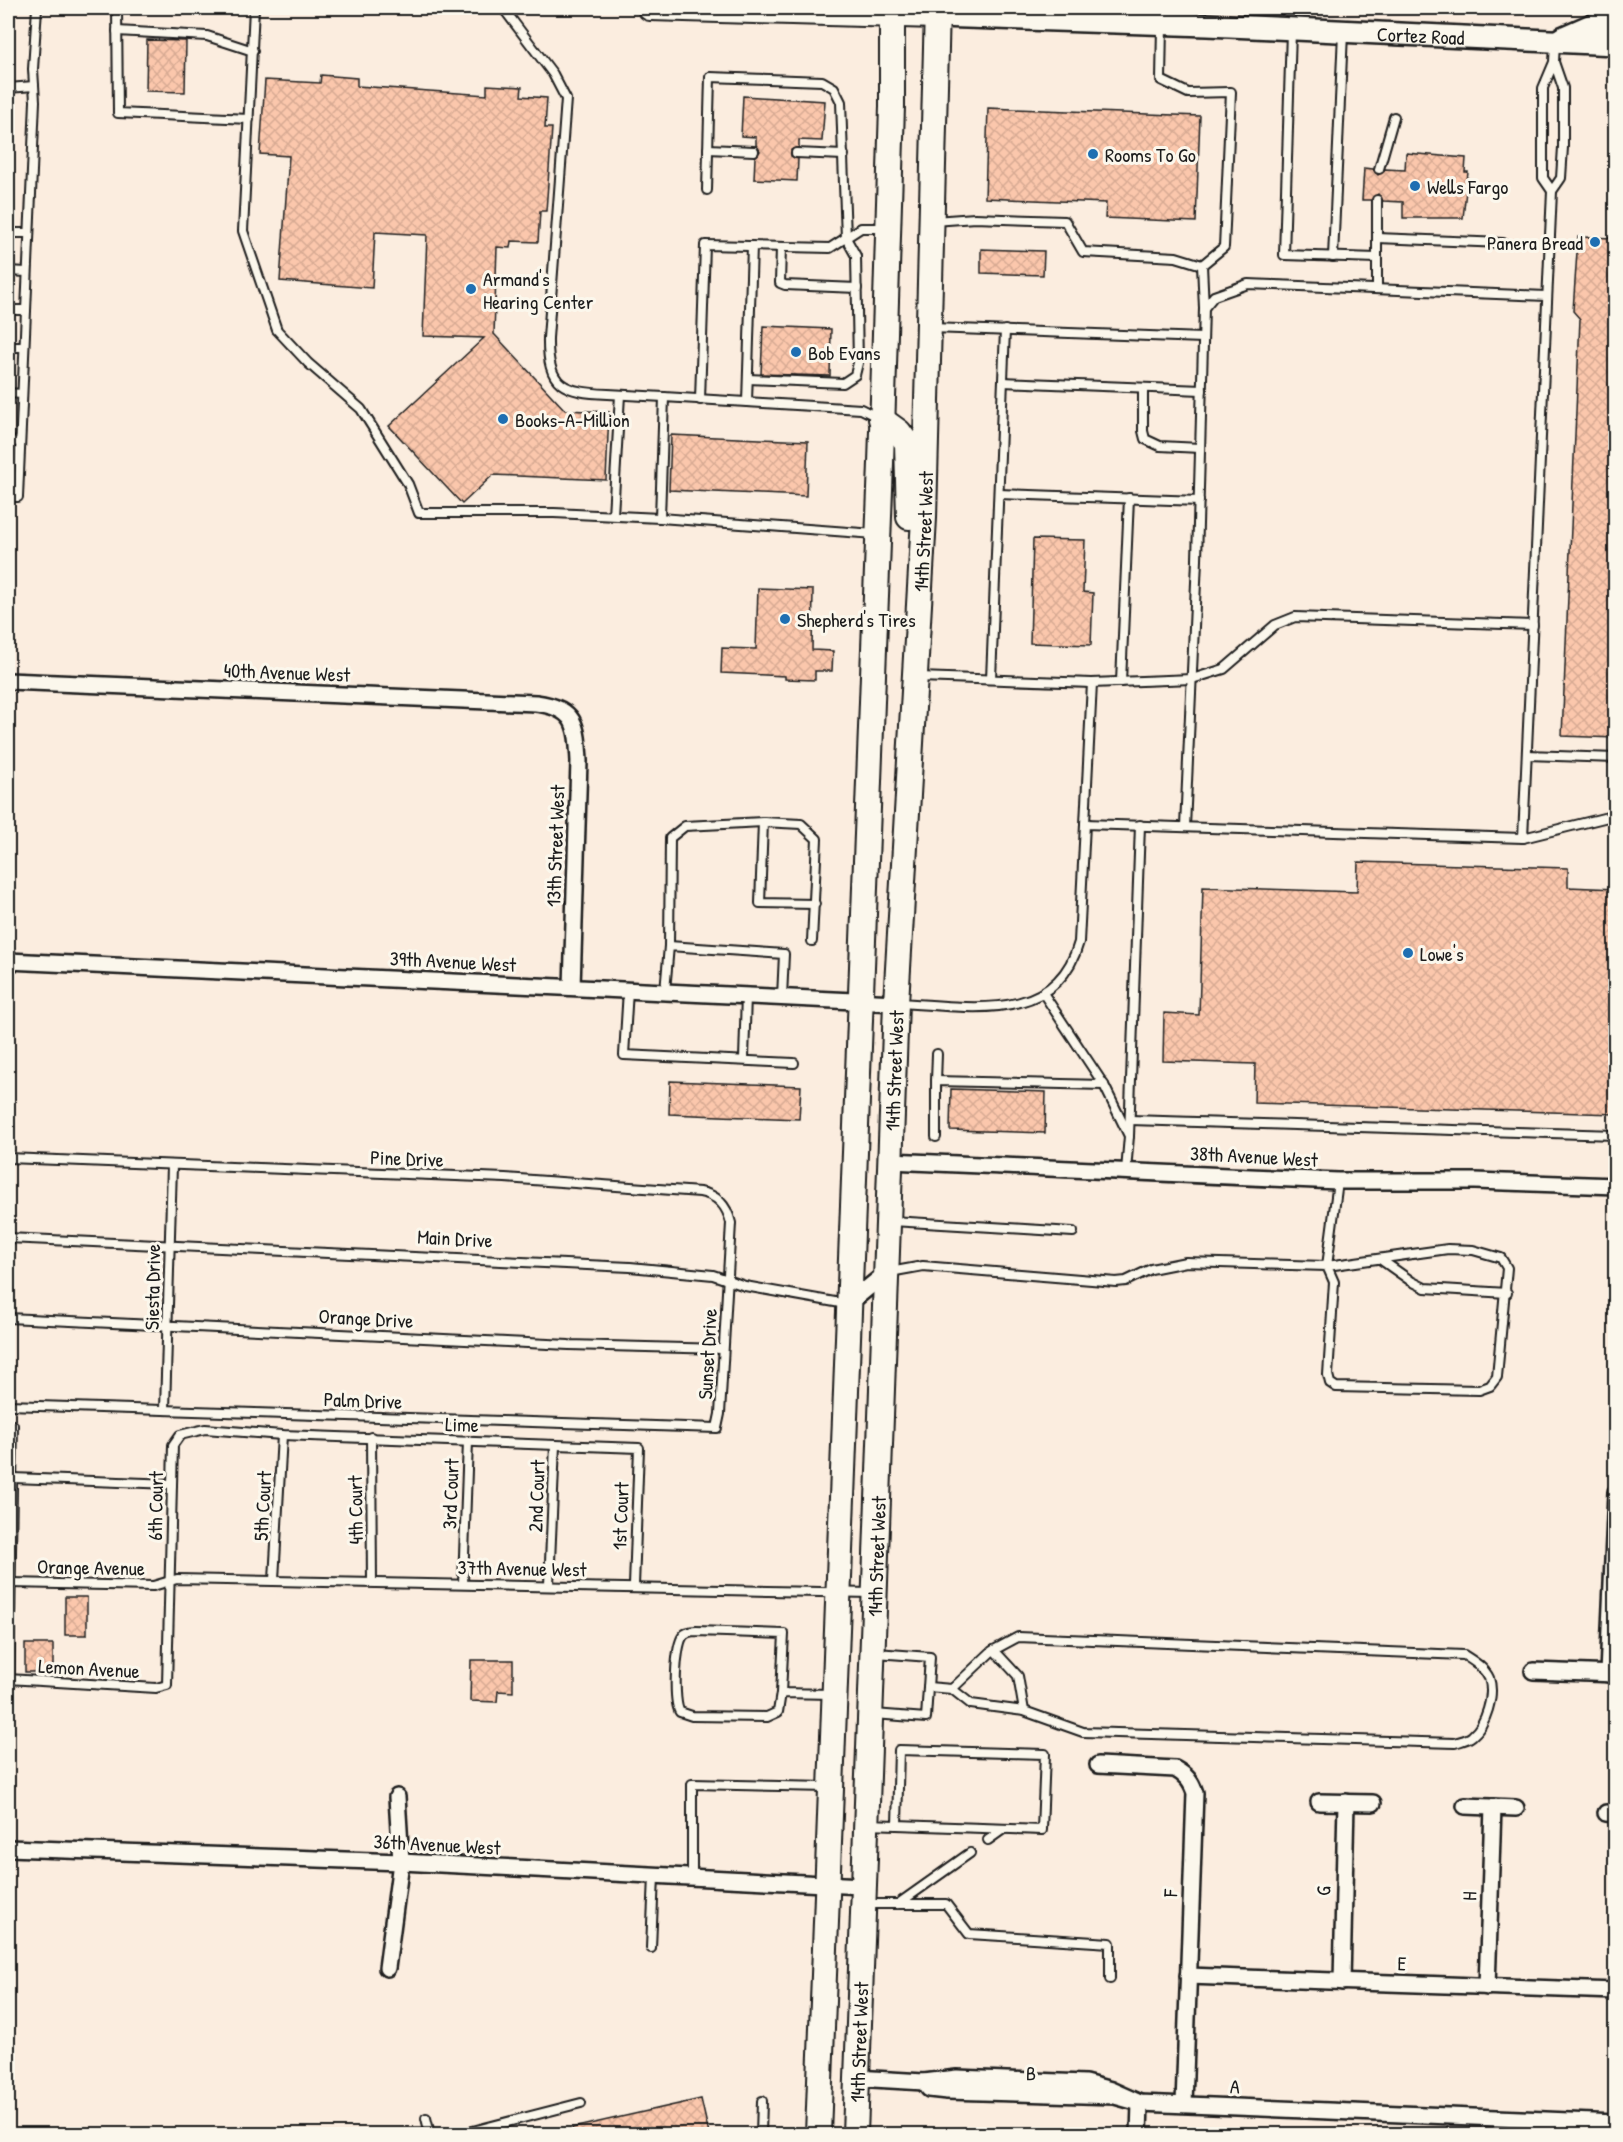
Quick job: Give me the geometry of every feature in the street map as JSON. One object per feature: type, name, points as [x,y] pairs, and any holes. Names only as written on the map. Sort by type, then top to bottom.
[{"type":"main road","name":"Cortez Road","points":[[650,8],[937,12],[1616,44]]},
{"type":"main road","name":"14th Street West","points":[[818,2134],[847,1305],[878,535],[892,11]]},
{"type":"main road","name":"14th Street West","points":[[855,2134],[896,1003],[924,518],[937,12]]},
{"type":"main road","points":[[1555,41],[1592,26],[1616,22]]},
{"type":"main road","points":[[881,419],[899,432],[907,443],[908,509],[917,618]]},
{"type":"street","name":"40th Avenue West","points":[[8,681],[536,703],[564,710]]},
{"type":"street","name":"13th Street West","points":[[564,710],[575,724],[579,761],[572,987]]},
{"type":"street","name":"39th Avenue West","points":[[8,960],[896,1003]]},
{"type":"street","name":"38th Avenue West","points":[[890,1161],[1338,1181],[1475,1181],[1616,1186]]},
{"type":"street","points":[[847,1305],[886,1273]]},
{"type":"street","points":[[1533,1671],[1612,1674],[1616,1492]]},
{"type":"street","name":"F","points":[[1098,1765],[1175,1769],[1184,1774],[1195,1793],[1184,2104]]},
{"type":"street","points":[[387,1968],[401,1862],[397,1797]]},
{"type":"street","points":[[1319,1802],[1373,1803]]},
{"type":"street","name":"G","points":[[1341,1982],[1346,1802]]},
{"type":"street","points":[[1465,1806],[1516,1808]]},
{"type":"street","name":"H","points":[[1487,1987],[1492,1807]]},
{"type":"street","name":"36th Avenue West","points":[[8,1848],[401,1862],[827,1885],[863,1895]]},
{"type":"street","name":"E","points":[[1188,1976],[1616,1991]]},
{"type":"street","name":"A","points":[[856,2078],[924,2082],[957,2078],[1085,2083],[1111,2090],[1140,2103],[1616,2123]]},
{"type":"street","points":[[1139,2134],[1140,2103]]},
{"type":"lane","points":[[8,497],[18,497],[37,8]]},
{"type":"lane","points":[[117,8],[118,113],[249,119]]},
{"type":"lane","points":[[254,8],[243,231],[277,330],[308,363],[361,409],[408,484],[419,513],[613,515],[878,535]]},
{"type":"lane","points":[[502,8],[553,74],[566,99],[548,338],[549,364],[560,382],[576,392],[861,409],[881,419]]},
{"type":"lane","points":[[1162,24],[1161,81],[1188,93],[1231,92],[1224,247],[1202,265]]},
{"type":"lane","points":[[1291,29],[1284,255],[1377,258]]},
{"type":"lane","points":[[117,31],[207,36],[253,51]]},
{"type":"lane","points":[[1333,257],[1343,31]]},
{"type":"lane","points":[[1552,191],[1543,178],[1543,88],[1554,62],[1555,41]]},
{"type":"lane","points":[[1523,838],[1552,191],[1561,178],[1563,147],[1563,88],[1554,62]]},
{"type":"lane","points":[[707,190],[710,77],[811,80],[822,81],[834,88],[841,102],[846,238],[856,256],[858,363],[855,375],[843,383],[748,379]]},
{"type":"lane","points":[[8,88],[34,86]]},
{"type":"lane","points":[[1379,169],[1394,117]]},
{"type":"lane","points":[[708,149],[754,151]]},
{"type":"lane","points":[[796,153],[844,154]]},
{"type":"lane","points":[[1377,200],[1377,288]]},
{"type":"lane","points":[[933,221],[975,218],[1065,221],[1083,252],[1176,257],[1202,265]]},
{"type":"lane","points":[[700,400],[705,245],[830,248],[861,228],[888,228]]},
{"type":"lane","points":[[8,232],[29,233]]},
{"type":"lane","points":[[1377,238],[1503,243]]},
{"type":"lane","points":[[747,402],[752,246]]},
{"type":"lane","points":[[781,248],[780,283],[857,288]]},
{"type":"lane","points":[[1185,827],[1199,501],[1204,308],[1202,265]]},
{"type":"lane","points":[[8,271],[27,272]]},
{"type":"lane","points":[[1204,308],[1215,296],[1248,284],[1546,296]]},
{"type":"lane","points":[[8,310],[26,310]]},
{"type":"lane","points":[[930,328],[1203,338]]},
{"type":"lane","points":[[991,679],[1005,330]]},
{"type":"lane","points":[[8,347],[24,347]]},
{"type":"lane","points":[[1003,382],[1202,390]]},
{"type":"lane","points":[[1143,388],[1145,439],[1160,446],[1200,448]]},
{"type":"lane","points":[[8,393],[22,394]]},
{"type":"lane","points":[[613,515],[620,395]]},
{"type":"lane","points":[[660,518],[664,397]]},
{"type":"lane","points":[[8,441],[20,442]]},
{"type":"lane","points":[[999,494],[1199,501]]},
{"type":"lane","points":[[1121,682],[1129,498]]},
{"type":"lane","points":[[914,676],[1092,683],[1192,679],[1224,669],[1275,625],[1295,616],[1533,626]]},
{"type":"lane","points":[[896,1003],[1002,1007],[1023,1003],[1043,993],[1068,968],[1079,942],[1092,683]]},
{"type":"lane","points":[[1527,755],[1616,758]]},
{"type":"lane","points":[[1085,824],[1523,838],[1616,815]]},
{"type":"lane","points":[[764,822],[760,903],[815,904]]},
{"type":"lane","points":[[665,991],[669,946],[670,838],[685,826],[764,822],[801,824],[817,839],[812,941]]},
{"type":"lane","points":[[1126,1171],[1130,1120],[1140,825]]},
{"type":"lane","points":[[669,946],[784,954],[782,997]]},
{"type":"lane","points":[[628,990],[624,1055],[794,1063]]},
{"type":"lane","points":[[1043,993],[1104,1085],[1129,1136]]},
{"type":"lane","points":[[744,1059],[746,995]]},
{"type":"lane","points":[[936,1137],[937,1054]]},
{"type":"lane","points":[[936,1081],[1104,1085]]},
{"type":"lane","points":[[1130,1120],[1616,1135]]},
{"type":"lane","name":"Pine Drive","points":[[8,1158],[505,1178],[707,1193],[723,1204],[731,1223],[726,1281]]},
{"type":"lane","name":"Siesta Drive","points":[[165,1410],[172,1165]]},
{"type":"lane","points":[[886,1273],[923,1266],[1116,1282],[1126,1281],[1162,1266],[1186,1262],[1328,1266],[1448,1249],[1492,1255],[1501,1258],[1507,1268],[1507,1293],[1497,1377],[1490,1386],[1479,1390],[1336,1388],[1330,1383],[1328,1375],[1334,1282],[1328,1266],[1338,1181]]},
{"type":"lane","points":[[888,1221],[1073,1232]]},
{"type":"lane","name":"Main Drive","points":[[8,1238],[630,1267],[713,1275],[726,1281],[847,1305]]},
{"type":"lane","points":[[1380,1258],[1411,1281],[1425,1288],[1507,1293]]},
{"type":"lane","name":"Sunset Drive","points":[[717,1428],[720,1414],[726,1281]]},
{"type":"lane","name":"Orange Drive","points":[[8,1318],[569,1345],[723,1349]]},
{"type":"lane","name":"Palm Drive","points":[[8,1405],[717,1428]]},
{"type":"lane","points":[[8,1425],[13,1425],[8,1679]]},
{"type":"lane","name":"6th Court","points":[[167,1685],[173,1445],[180,1435],[205,1429],[282,1435]]},
{"type":"lane","name":"Lime","points":[[282,1435],[639,1448]]},
{"type":"lane","name":"5th Court","points":[[274,1580],[282,1435]]},
{"type":"lane","name":"4th Court","points":[[371,1437],[372,1582]]},
{"type":"lane","name":"3rd Court","points":[[463,1584],[468,1441]]},
{"type":"lane","name":"2nd Court","points":[[549,1585],[555,1445]]},
{"type":"lane","name":"1st Court","points":[[634,1586],[639,1448]]},
{"type":"lane","points":[[13,1478],[172,1484]]},
{"type":"lane","name":"37th Avenue West","points":[[170,1581],[274,1580],[634,1586],[873,1593]]},
{"type":"lane","name":"Orange Avenue","points":[[11,1583],[153,1586],[170,1581]]},
{"type":"lane","points":[[696,1631],[784,1634],[781,1693],[778,1712],[767,1718],[692,1716],[680,1712],[675,1702],[679,1646],[684,1635],[696,1631]]},
{"type":"lane","points":[[928,1687],[952,1689],[971,1704],[1024,1711],[1083,1732],[1455,1743],[1471,1738],[1480,1728],[1487,1712],[1489,1678],[1480,1665],[1464,1655],[1018,1637],[994,1650],[952,1689]]},
{"type":"lane","points":[[994,1650],[1018,1676],[1024,1711]]},
{"type":"lane","points":[[870,1714],[926,1718],[930,1657],[872,1653]]},
{"type":"lane","name":"Lemon Avenue","points":[[8,1679],[156,1688],[167,1685]]},
{"type":"lane","points":[[781,1693],[833,1694]]},
{"type":"lane","points":[[866,1824],[1042,1830],[1045,1754],[899,1750],[897,1825]]},
{"type":"lane","points":[[692,1878],[692,1784],[830,1787]]},
{"type":"lane","points":[[988,1840],[1002,1830]]},
{"type":"lane","points":[[897,1904],[970,1852]]},
{"type":"lane","points":[[651,1948],[654,1876]]},
{"type":"lane","points":[[863,1895],[897,1904],[946,1904],[969,1935],[1110,1942],[1110,1979]]},
{"type":"lane","points":[[761,2134],[762,2101]]},
{"type":"lane","points":[[461,2134],[581,2103]]},
{"type":"lane","points":[[426,2118],[430,2134]]},
{"type":"building","points":[[147,40],[186,41],[185,92],[146,91]]},
{"type":"building","points":[[321,75],[357,78],[357,86],[487,95],[487,85],[522,87],[521,96],[547,98],[545,128],[552,128],[546,211],[540,211],[538,242],[511,241],[510,248],[497,247],[494,334],[565,410],[609,412],[606,480],[493,475],[462,504],[389,426],[484,338],[423,336],[427,235],[375,232],[372,288],[280,281],[289,156],[260,154],[265,80],[320,83]]},
{"type":"building","points":[[743,96],[825,101],[822,141],[799,140],[799,147],[791,150],[791,156],[798,159],[797,181],[754,179],[755,157],[760,151],[756,145],[756,137],[741,136]]},
{"type":"building","name":"Rooms To Go","points":[[988,108],[1200,116],[1196,222],[1105,218],[1106,203],[985,198]]},
{"type":"building","name":"Wells Fargo","points":[[1406,153],[1466,158],[1465,172],[1468,172],[1463,218],[1403,218],[1403,202],[1383,201],[1378,194],[1371,200],[1362,200],[1364,168],[1373,169],[1378,175],[1385,169],[1405,170]]},
{"type":"building","points":[[1578,237],[1616,238],[1616,738],[1562,736],[1580,319],[1573,311]]},
{"type":"building","points":[[981,249],[1044,251],[1043,275],[981,273]]},
{"type":"building","name":"Bob Evans","points":[[763,326],[831,329],[830,376],[761,374]]},
{"type":"building","points":[[671,435],[808,441],[806,496],[669,490]]},
{"type":"building","points":[[1033,539],[1085,540],[1083,592],[1093,593],[1091,645],[1030,643]]},
{"type":"building","name":"Shepherd's Tires","points":[[758,588],[813,590],[812,650],[833,651],[832,671],[815,671],[815,680],[721,673],[722,648],[756,649]]},
{"type":"building","name":"Lowe's","points":[[1358,862],[1568,868],[1568,887],[1616,889],[1616,1114],[1254,1103],[1255,1064],[1163,1061],[1164,1013],[1199,1015],[1203,887],[1357,892]]},
{"type":"building","points":[[670,1081],[801,1086],[799,1119],[669,1114]]},
{"type":"building","points":[[951,1089],[1046,1092],[1045,1133],[950,1130]]},
{"type":"building","points":[[65,1597],[87,1597],[87,1635],[65,1635]]},
{"type":"building","points":[[25,1644],[53,1644],[53,1672],[25,1672]]},
{"type":"building","points":[[471,1660],[513,1660],[513,1692],[498,1691],[497,1702],[470,1701]]},
{"type":"building","points":[[701,2099],[709,2134],[573,2134],[572,2128]]},
{"type":"place","name":"Rooms To Go","points":[[1093,154]]},
{"type":"place","name":"Wells Fargo","points":[[1415,186]]},
{"type":"place","name":"Panera Bread","points":[[1595,242]]},
{"type":"place","name":"Armand's Hearing Center","points":[[471,289]]},
{"type":"place","name":"Bob Evans","points":[[796,352]]},
{"type":"place","name":"Books-A-Million","points":[[503,419]]},
{"type":"place","name":"Shepherd's Tires","points":[[785,619]]},
{"type":"place","name":"Lowe's","points":[[1408,953]]}]
